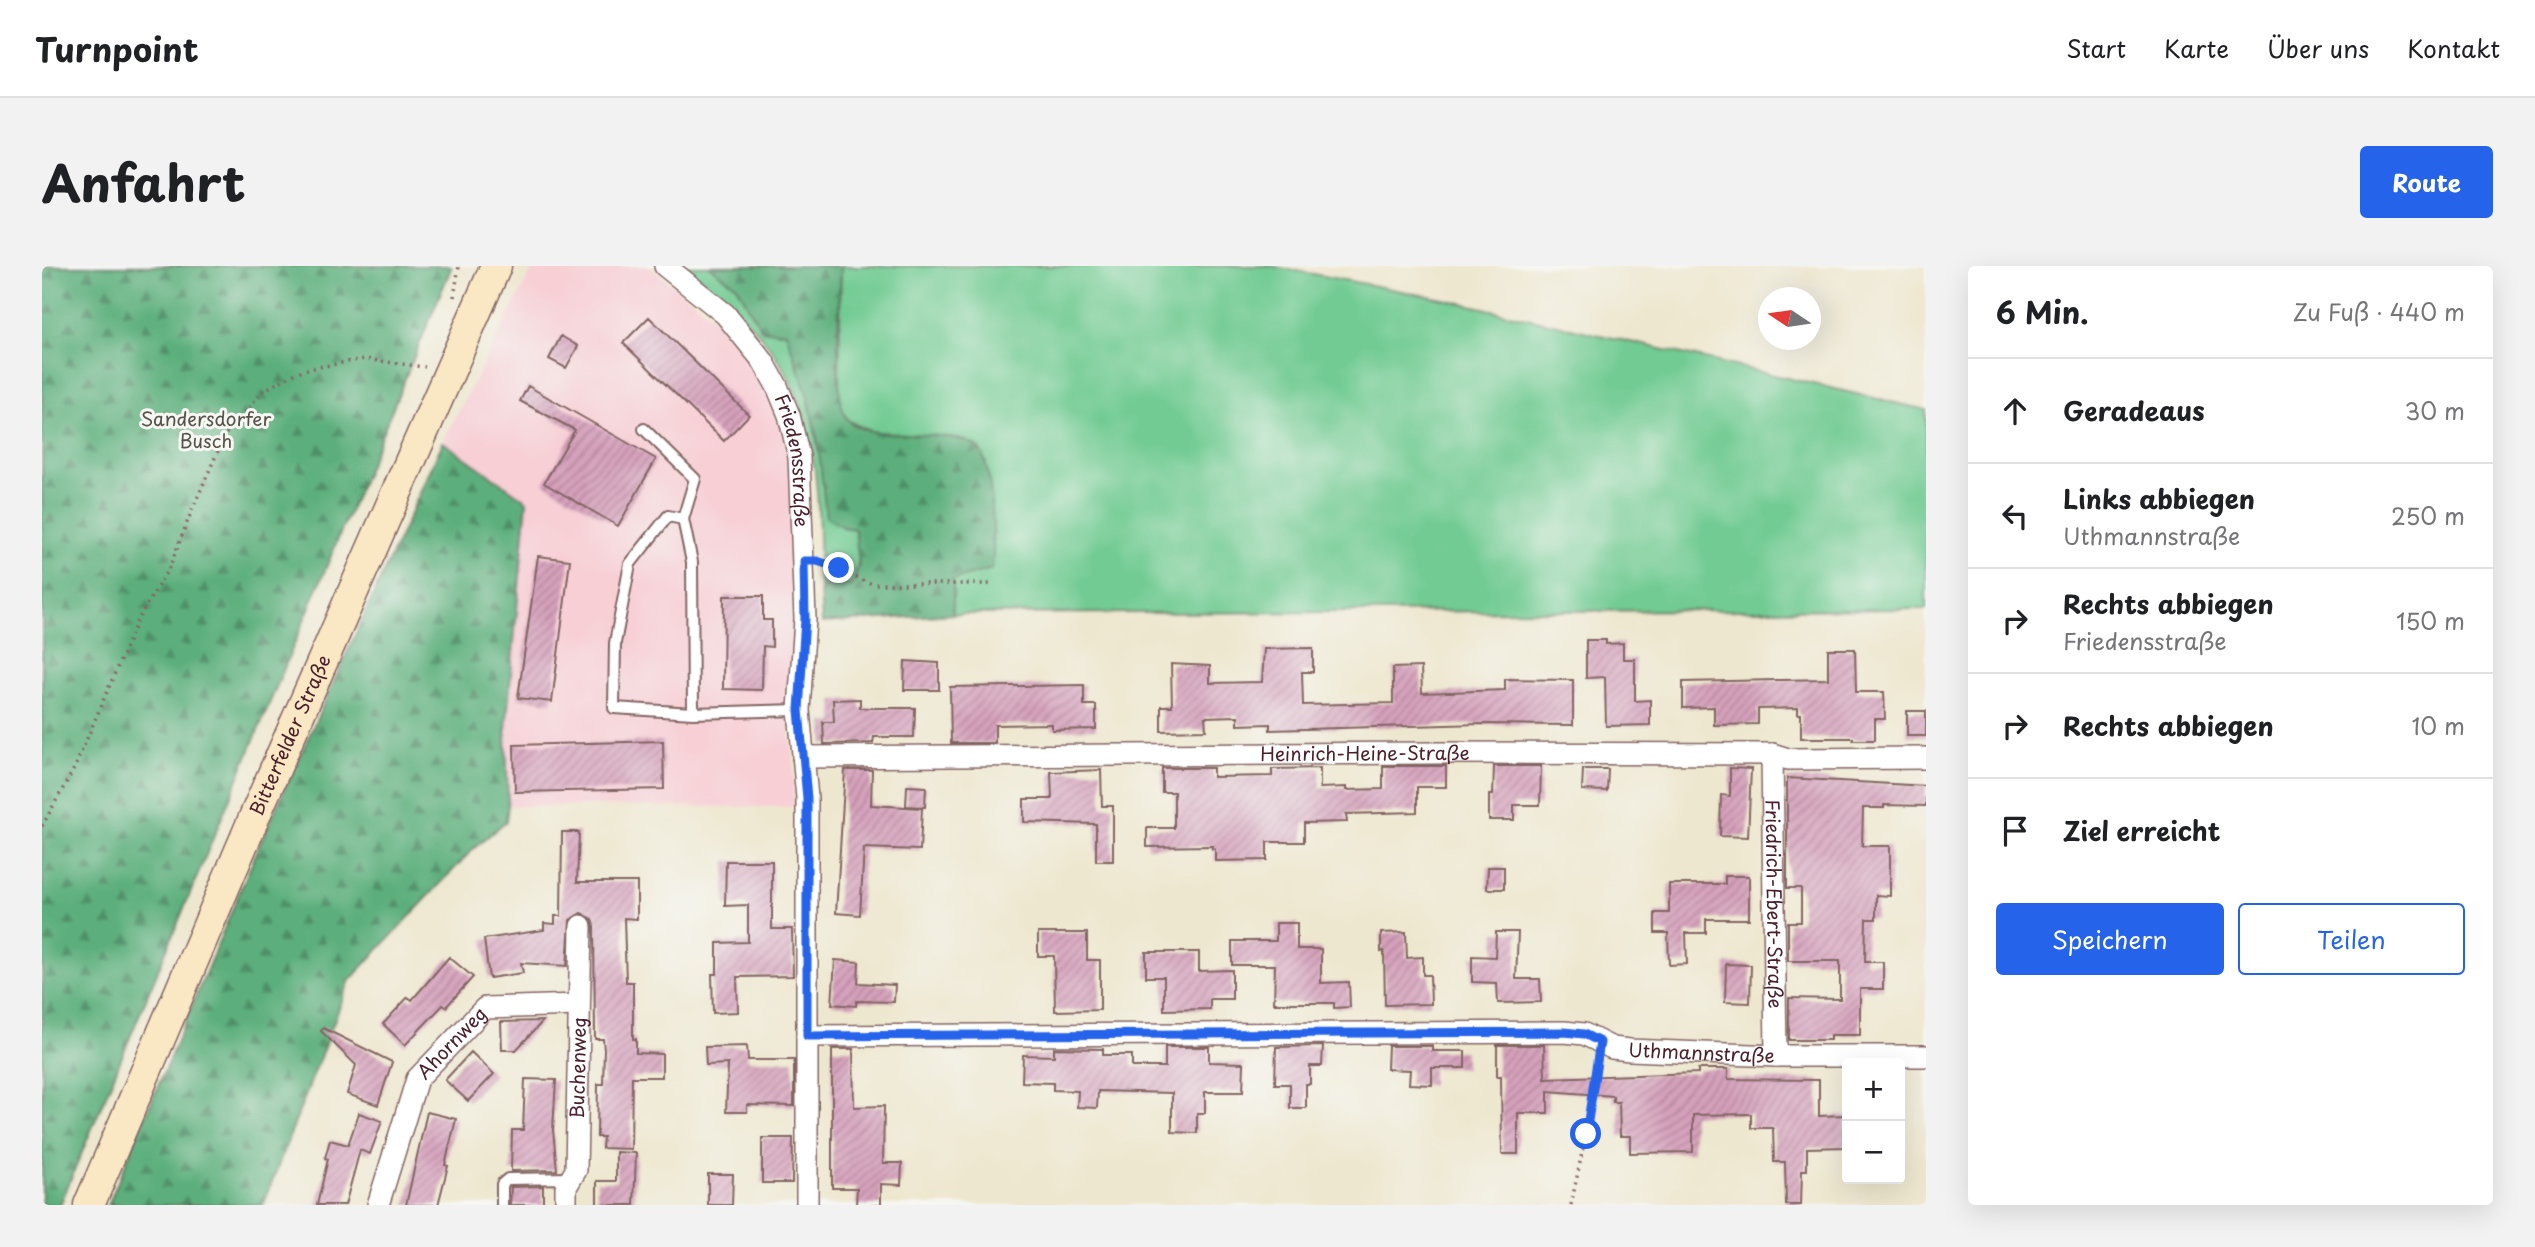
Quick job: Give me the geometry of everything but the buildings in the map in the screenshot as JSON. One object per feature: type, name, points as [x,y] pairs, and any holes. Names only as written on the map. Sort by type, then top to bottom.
[{"type":"street","name":"Friedensstraße","points":[[665,266],[725,314],[763,361],[789,415],[799,457],[805,619],[799,710],[807,798],[807,1205]]},
{"type":"street","name":"Bitterfelder Straße","points":[[89,1205],[489,273]]},
{"type":"street","name":"Heinrich-Heine-Straße","points":[[803,757],[1439,753],[1772,754],[1788,759],[1926,758]]},
{"type":"street","name":"Friedrich-Ebert-Straße","points":[[1772,754],[1776,1056]]},
{"type":"street","name":"Buchenweg","points":[[566,1205],[566,1187],[576,1170],[581,926]]},
{"type":"street","name":"Ahornweg","points":[[378,1205],[417,1079],[485,1008],[579,1005]]},
{"type":"street","name":"Uthmannstraße","points":[[807,1036],[1564,1032],[1584,1034],[1612,1048],[1630,1050],[1776,1056],[1926,1056]]},
{"type":"lane","points":[[644,429],[695,479],[683,519],[692,562],[693,713]]},
{"type":"lane","points":[[683,519],[668,516],[629,564],[615,643],[614,708],[693,713],[799,710]]},
{"type":"lane","points":[[502,1205],[502,1184],[508,1179],[571,1178]]},
{"type":"path","points":[[454,296],[459,266]]},
{"type":"path","points":[[42,826],[75,767],[137,621],[170,566],[225,435],[264,390],[302,370],[364,359],[449,370]]},
{"type":"path","points":[[804,561],[817,561],[839,568],[860,581],[874,584],[992,584]]},
{"type":"path","points":[[1571,1205],[1586,1134],[1600,1042]]},
{"type":"shaded area","points":[[534,266],[649,266],[709,314],[746,352],[771,397],[784,432],[790,474],[798,645],[788,711],[794,807],[508,806],[506,729],[527,501],[443,442]]},
{"type":"green space","name":"Sandersdorfer Busch","points":[[42,266],[452,266],[60,1205],[42,1205]]},
{"type":"green space","points":[[680,266],[709,266],[737,286],[762,330],[786,332],[809,400],[823,477],[843,527],[855,529],[858,558],[852,586],[832,583],[820,588],[819,519],[812,451],[805,418],[777,357],[746,320]]},
{"type":"green space","points":[[709,266],[841,266],[838,370],[842,408],[847,419],[859,428],[876,432],[956,438],[975,445],[981,453],[990,484],[992,503],[992,569],[953,580],[953,614],[822,623],[820,588],[832,583],[852,586],[859,565],[855,529],[843,527],[826,517],[818,443],[809,400],[786,332],[762,330],[737,286]]},
{"type":"green space","points":[[841,266],[1271,266],[1444,299],[1926,410],[1926,609],[953,614],[953,580],[986,462],[978,448],[964,440],[869,431],[847,420],[840,405],[839,384]]},
{"type":"green space","points":[[443,442],[527,501],[506,729],[506,821],[472,850],[350,980],[263,1205],[108,1205],[261,841]]},
{"type":"route","points":[[839,568],[817,561],[804,561],[805,619],[799,710],[807,798],[807,1036],[1584,1034],[1600,1042],[1586,1134]]}]
